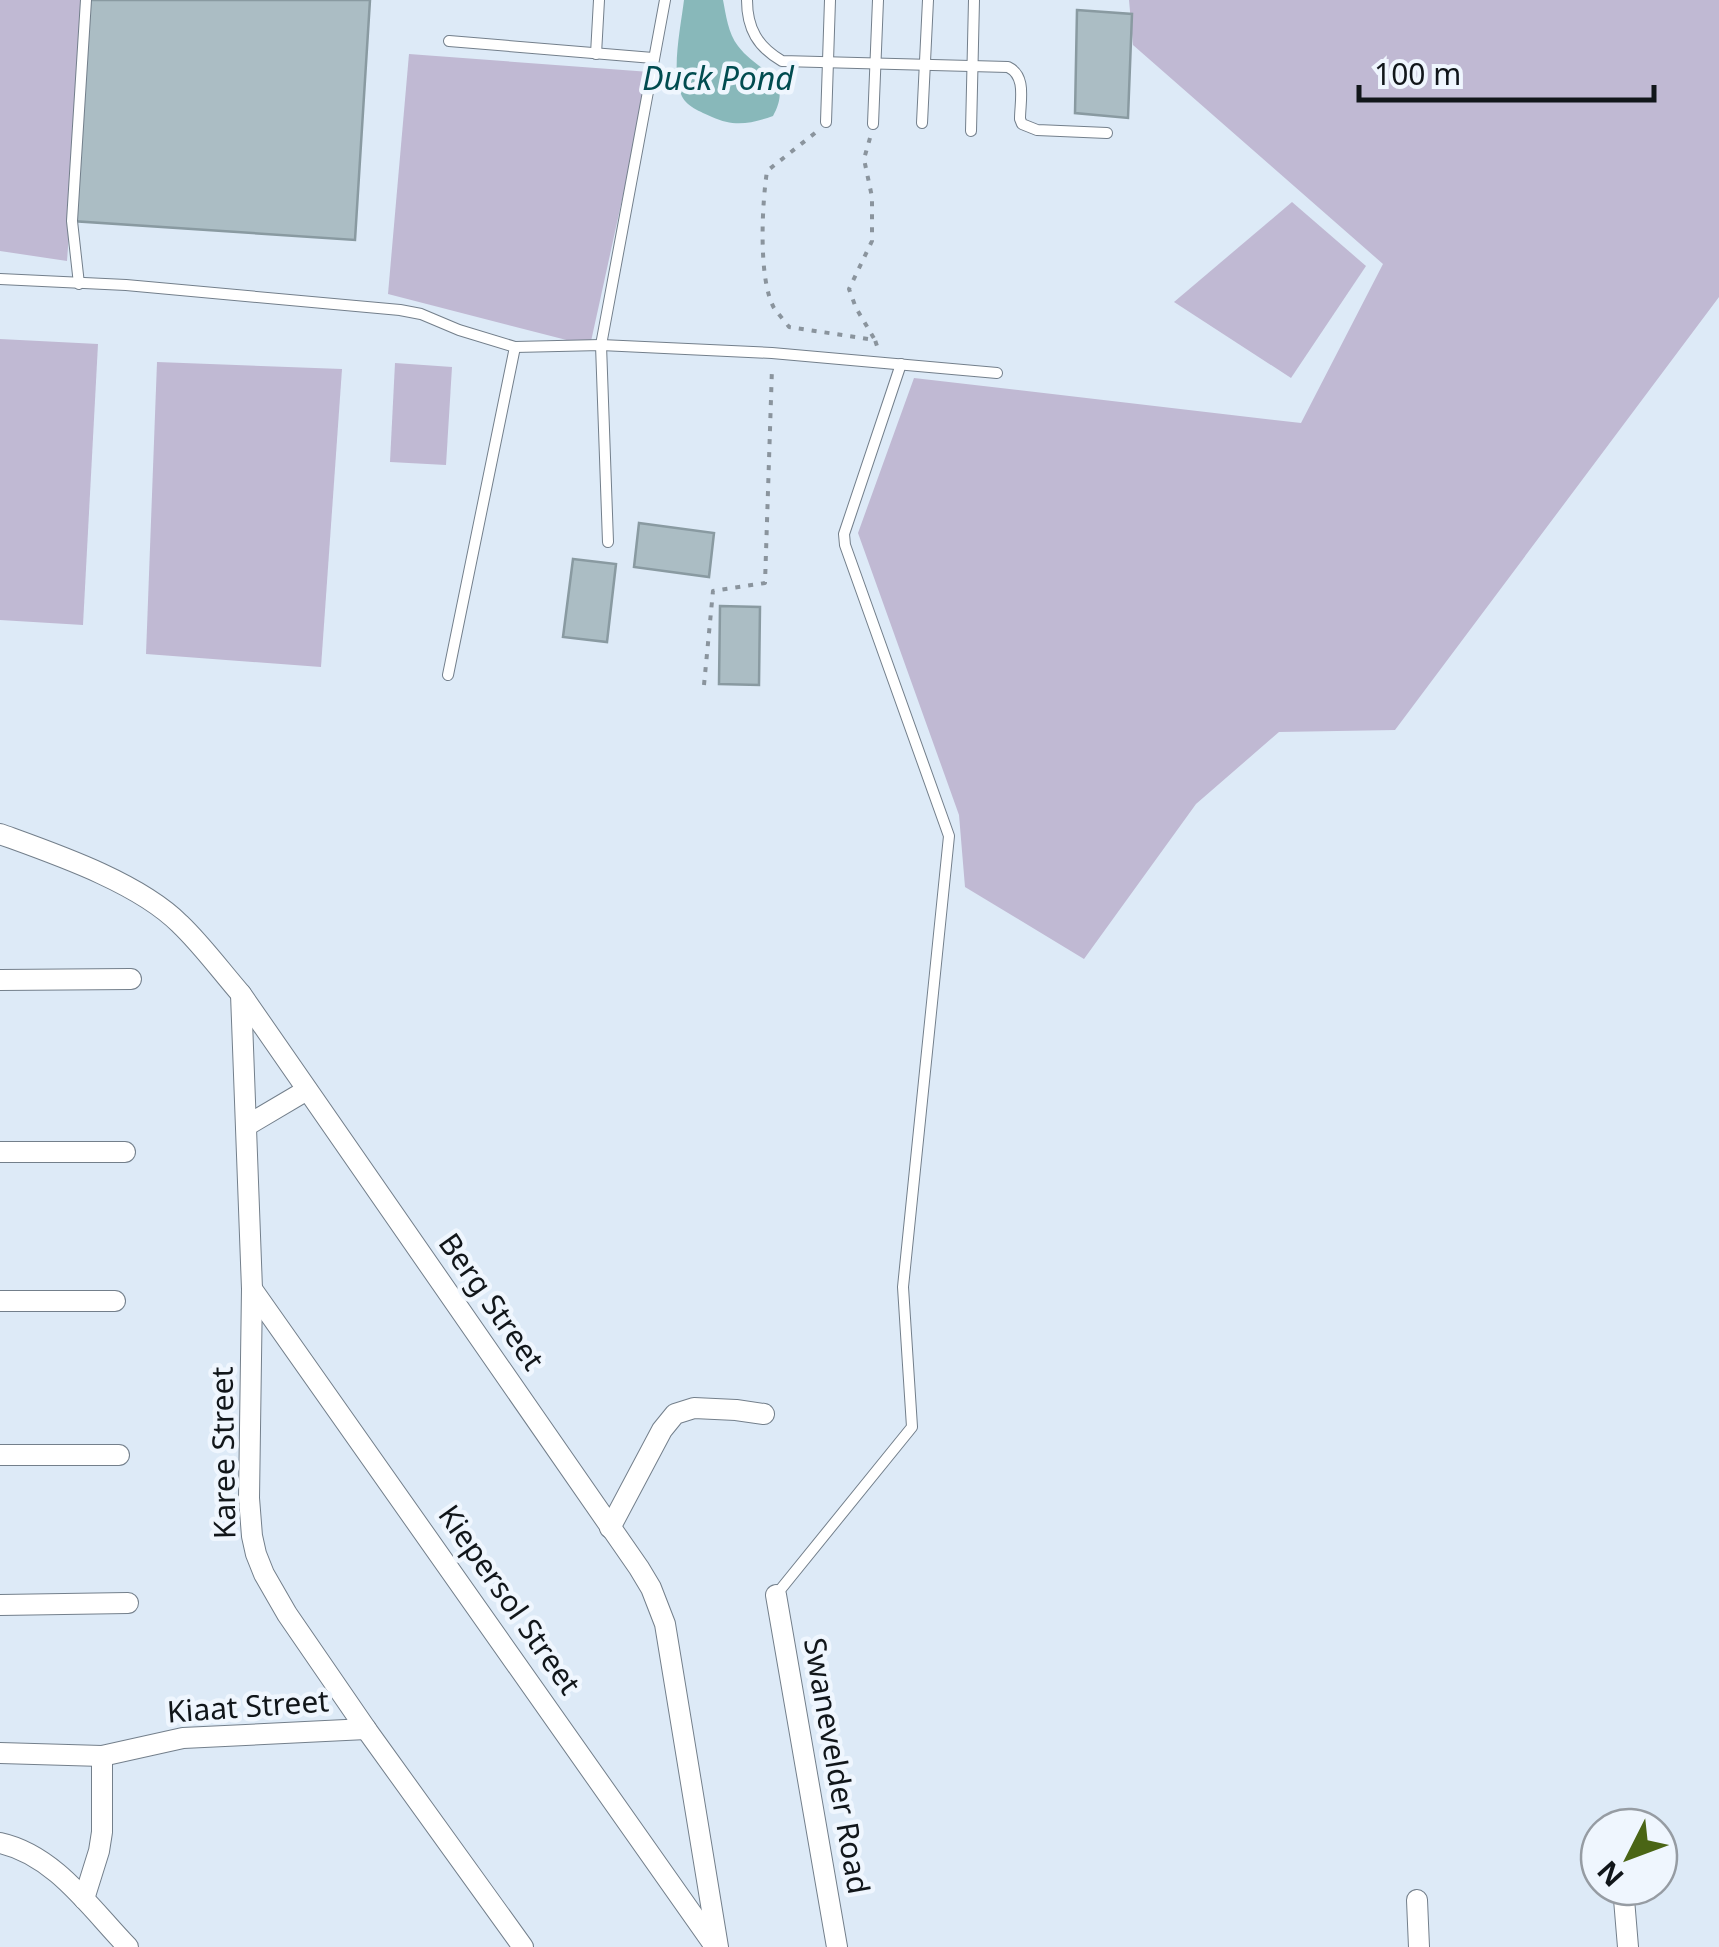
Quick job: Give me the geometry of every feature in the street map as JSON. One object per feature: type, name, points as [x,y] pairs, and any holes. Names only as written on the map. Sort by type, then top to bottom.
[{"type":"street","name":"Berg Street","points":[[0,834],[99,873],[154,903],[178,922],[241,994],[651,1588],[665,1624],[716,1947]]},
{"type":"street","points":[[0,980],[131,979]]},
{"type":"street","name":"Karee Street","points":[[241,994],[252,1290],[249,1498],[256,1554],[276,1596],[366,1729],[523,1947]]},
{"type":"street","points":[[246,1126],[307,1090]]},
{"type":"street","points":[[0,1152],[125,1152]]},
{"type":"street","name":"Kiepersol Street","points":[[252,1290],[716,1947]]},
{"type":"street","points":[[0,1301],[115,1301]]},
{"type":"street","points":[[610,1528],[662,1430],[675,1414],[694,1408],[764,1414]]},
{"type":"street","points":[[0,1455],[119,1455]]},
{"type":"street","name":"Swanevelder Road","points":[[776,1595],[837,1947]]},
{"type":"street","points":[[0,1606],[128,1604]]},
{"type":"street","name":"Kiaat Street","points":[[102,1756],[183,1738],[366,1729]]},
{"type":"street","points":[[0,1753],[102,1756],[102,1832],[84,1899]]},
{"type":"street","points":[[0,1843],[41,1860],[128,1947]]},
{"type":"street","points":[[1417,1900],[1419,1947]]},
{"type":"street","points":[[1625,1907],[1628,1947]]},
{"type":"lane","points":[[79,284],[72,222],[86,0]]},
{"type":"lane","points":[[596,54],[599,0]]},
{"type":"lane","points":[[608,542],[601,346],[664,0]]},
{"type":"lane","points":[[747,0],[754,35],[767,52],[782,61],[1008,67],[1016,71],[1021,82],[1022,124],[1029,128],[1107,133]]},
{"type":"lane","points":[[826,122],[830,0]]},
{"type":"lane","points":[[873,124],[878,0]]},
{"type":"lane","points":[[922,123],[928,0]]},
{"type":"lane","points":[[971,131],[974,0]]},
{"type":"lane","points":[[449,41],[653,58]]},
{"type":"lane","points":[[0,279],[126,285],[400,310],[515,346],[772,353],[997,373]]},
{"type":"lane","points":[[448,674],[515,346]]},
{"type":"lane","points":[[776,1595],[912,1426],[903,1287],[949,836],[844,534],[901,364]]},
{"type":"path","points":[[826,122],[767,171],[762,206],[768,286],[773,306],[789,327],[875,340]]},
{"type":"path","points":[[873,124],[864,159],[872,197],[872,242],[849,290],[875,340],[882,363]]},
{"type":"path","points":[[704,686],[713,592],[765,582],[772,353]]},
{"type":"shaded area","points":[[0,0],[86,0],[67,261],[0,251]]},
{"type":"shaded area","points":[[1129,0],[1719,0],[1719,297],[1395,730],[1279,732],[1196,804],[1084,959],[965,887],[959,815],[858,533],[914,378],[1301,423],[1383,264],[1133,45]]},
{"type":"shaded area","points":[[409,54],[650,72],[590,346],[388,294]]},
{"type":"shaded area","points":[[1292,202],[1366,266],[1291,378],[1174,302]]},
{"type":"shaded area","points":[[0,339],[98,344],[83,625],[0,620]]},
{"type":"shaded area","points":[[157,362],[342,369],[321,667],[146,654]]},
{"type":"shaded area","points":[[395,363],[452,367],[446,465],[390,462]]},
{"type":"water","name":"Duck Pond","points":[[684,0],[723,0],[735,41],[777,83],[779,103],[773,116],[728,122],[698,111],[683,98],[677,61]]},
{"type":"building","points":[[86,0],[370,0],[355,240],[72,221]]},
{"type":"building","points":[[1077,10],[1132,14],[1128,118],[1075,113]]},
{"type":"building","points":[[639,523],[714,533],[709,577],[634,567]]},
{"type":"building","points":[[573,559],[616,564],[607,642],[563,637]]},
{"type":"building","points":[[720,606],[760,607],[759,685],[719,684]]}]
